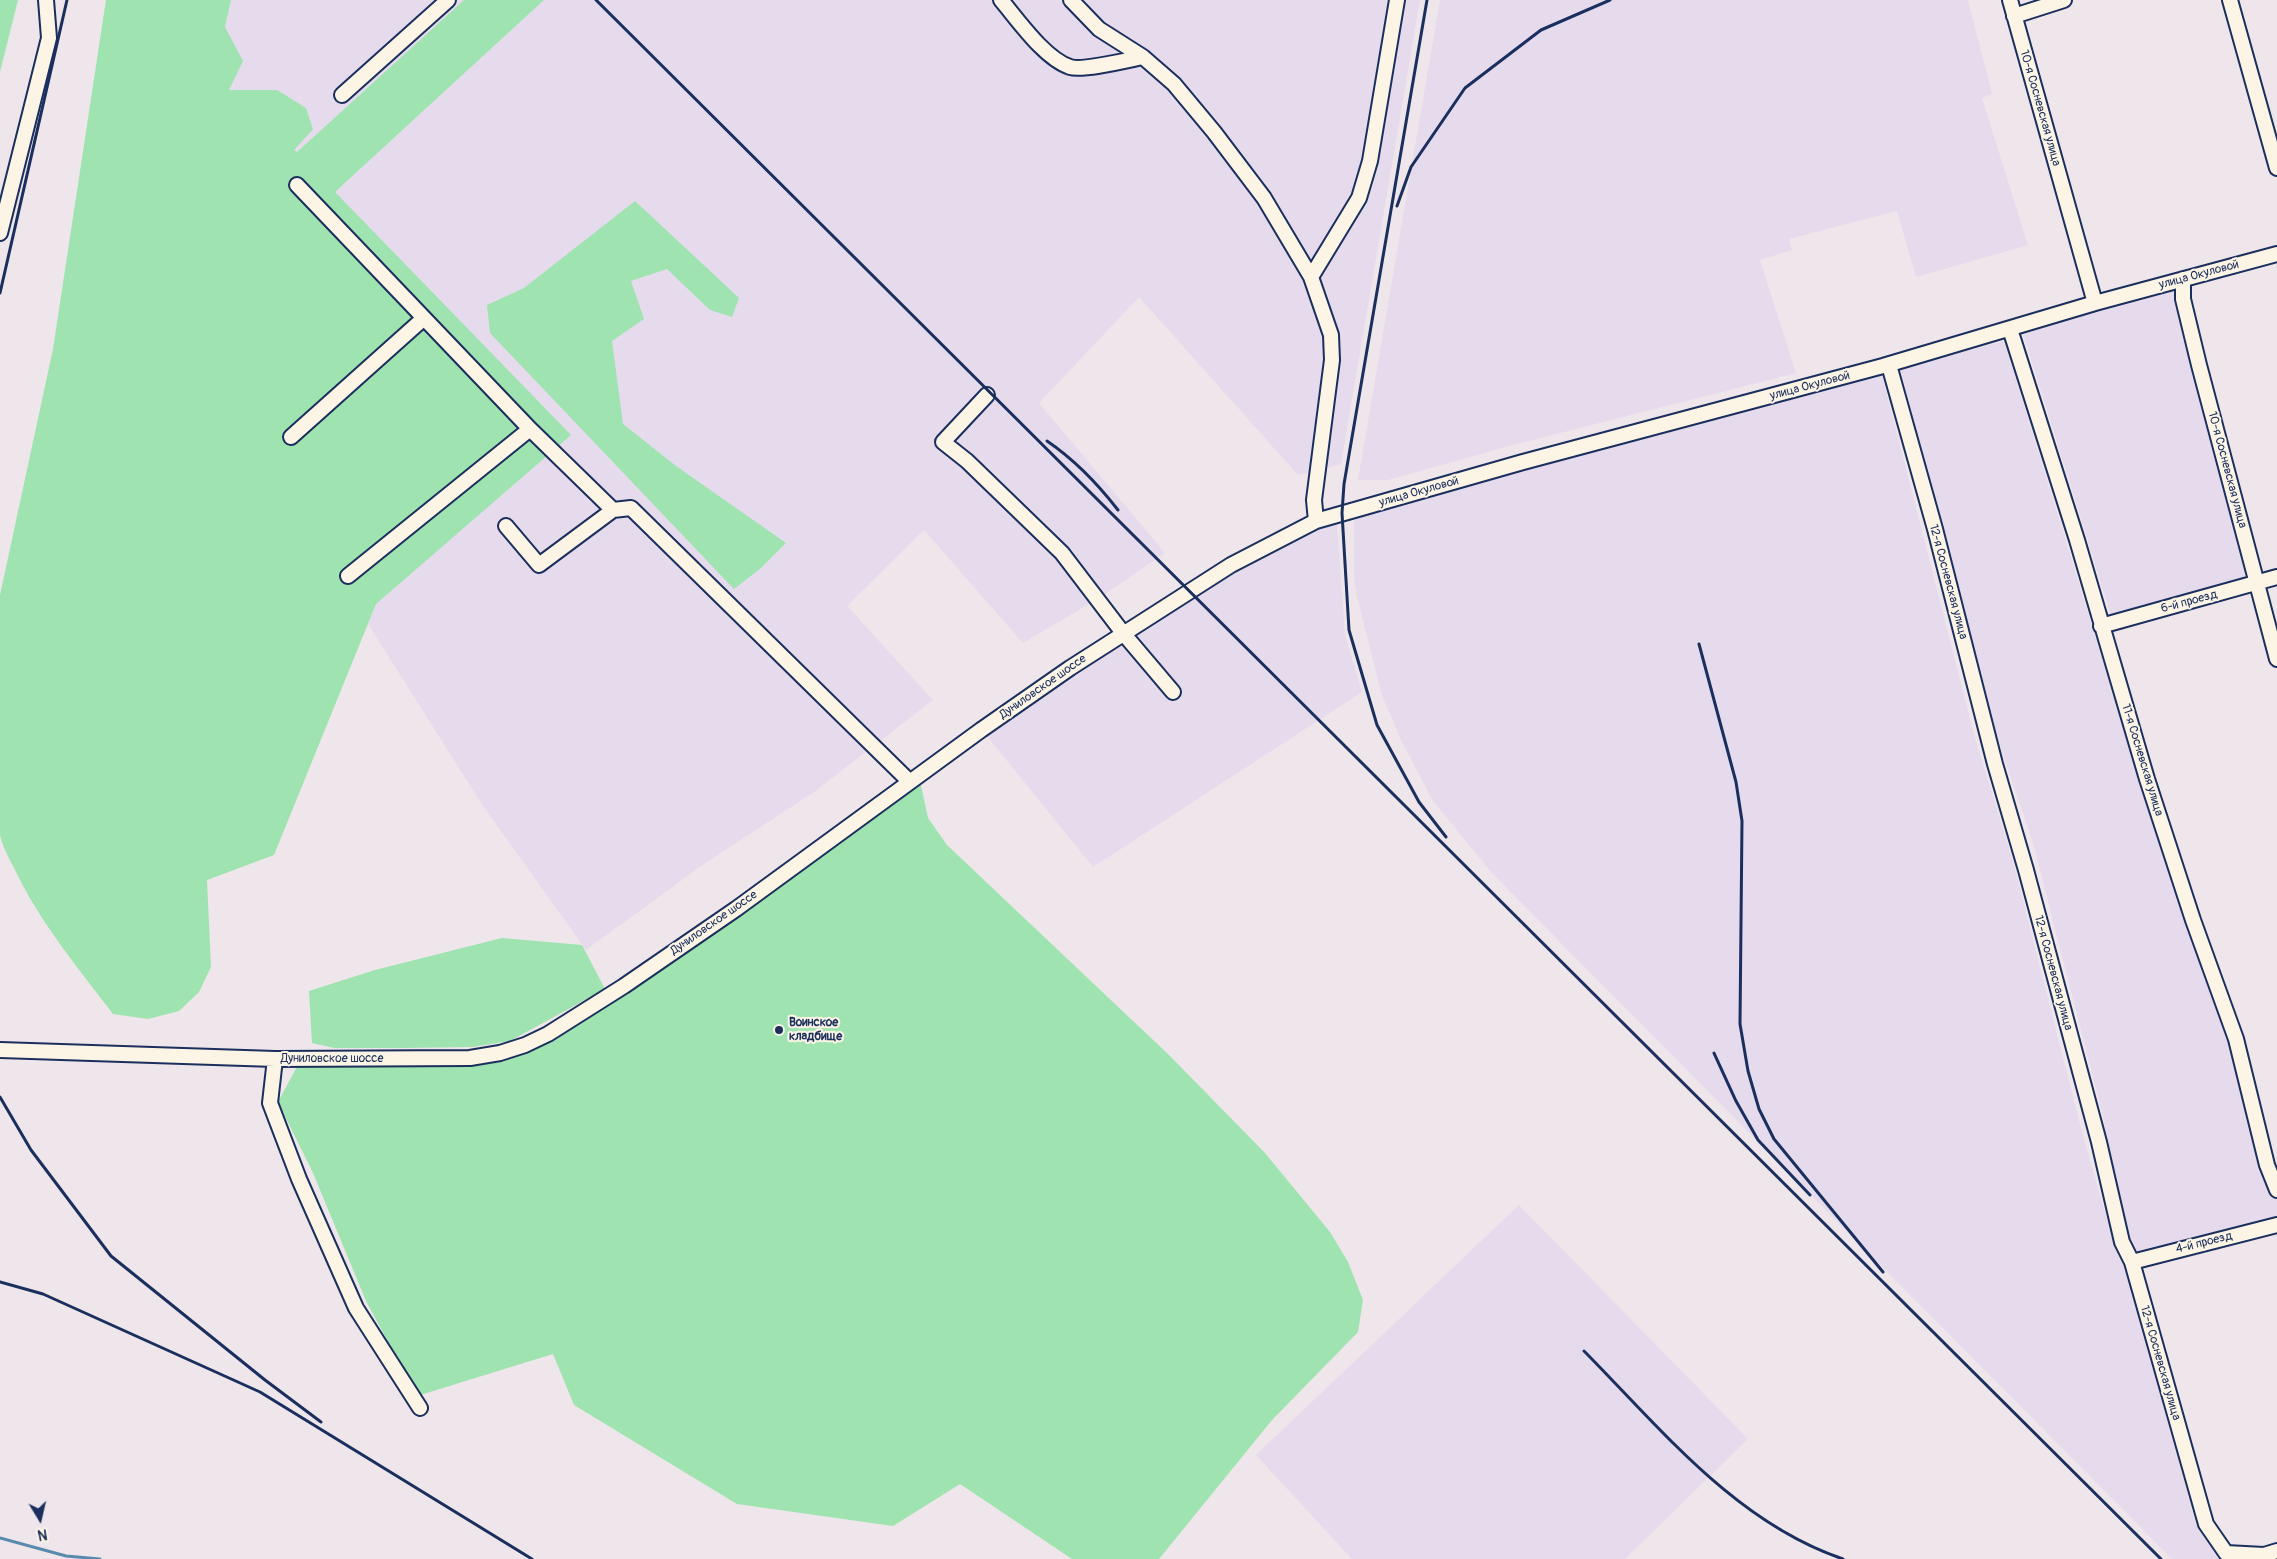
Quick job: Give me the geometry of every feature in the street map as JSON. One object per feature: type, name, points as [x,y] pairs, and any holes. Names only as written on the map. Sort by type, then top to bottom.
[{"type":"street","points":[[0,233],[49,38],[46,0]]},
{"type":"street","points":[[342,95],[448,0]]},
{"type":"street","points":[[1001,0],[1050,56],[1071,68],[1110,65],[1143,57]]},
{"type":"street","points":[[1071,0],[1099,29],[1143,57],[1174,84],[1214,132],[1264,198],[1311,277],[1330,335],[1332,360],[1314,500],[1316,521]]},
{"type":"street","points":[[1311,277],[1359,198],[1370,161],[1397,0]]},
{"type":"street","name":"10-я Сосневская улица","points":[[2010,0],[2095,303]]},
{"type":"street","points":[[2014,16],[2064,0]]},
{"type":"street","points":[[2230,0],[2277,168]]},
{"type":"street","points":[[297,185],[530,429],[613,510]]},
{"type":"street","name":"улица Окуловой","points":[[1342,513],[1530,460],[1889,365],[2095,303],[2277,254]]},
{"type":"street","name":"10-я Сосневская улица","points":[[2183,279],[2183,299],[2199,365],[2277,659]]},
{"type":"street","points":[[291,437],[424,318]]},
{"type":"street","name":"11-я Сосневская улица","points":[[2010,329],[2078,540],[2101,626],[2150,788],[2193,920],[2236,1039],[2264,1155],[2277,1190]]},
{"type":"street","name":"12-я Сосневская улица","points":[[1889,365],[1935,529],[1995,764],[2026,870],[2099,1142],[2122,1242],[2132,1262],[2206,1524],[2226,1552],[2264,1555],[2277,1551]]},
{"type":"street","points":[[987,396],[943,442],[967,461],[1062,553],[1123,632],[1173,692]]},
{"type":"street","points":[[348,576],[530,429]]},
{"type":"street","points":[[506,526],[539,565],[613,510],[631,508],[910,782]]},
{"type":"street","name":"Дуниловское шоссе","points":[[0,1050],[275,1059],[470,1058],[500,1053],[525,1045],[548,1034],[640,975],[736,909],[989,724],[1123,632],[1231,565],[1316,521],[1342,513]]},
{"type":"street","name":"6-й проезд","points":[[2101,626],[2277,577]]},
{"type":"street","points":[[275,1059],[270,1103],[299,1179],[356,1308],[420,1408]]},
{"type":"street","name":"4-й проезд","points":[[2132,1262],[2277,1225]]},
{"type":"shaded area","points":[[231,0],[464,0],[297,152],[294,150],[277,90],[229,90],[225,27]]},
{"type":"shaded area","points":[[544,0],[1420,0],[1341,464],[1298,475],[1139,297],[1039,403],[1165,553],[1099,598],[1023,643],[924,530],[847,606],[933,700],[814,792],[704,864],[586,950],[483,806],[368,624],[376,604],[335,192]]},
{"type":"shaded area","points":[[1440,0],[1968,0],[1992,94],[1982,98],[2028,245],[1916,277],[1897,211],[1789,239],[1792,250],[1760,260],[1796,373],[1513,445],[1388,480],[1358,480]]},
{"type":"shaded area","points":[[2177,288],[2254,581],[2112,619],[2022,330]]},
{"type":"shaded area","points":[[2004,341],[2139,778],[2234,1039],[2265,1166],[2277,1197],[2277,1223],[2140,1260],[2132,1248],[2110,1162],[2103,1116],[2033,843],[1997,737],[1900,368]]},
{"type":"shaded area","points":[[1882,375],[1975,738],[2013,861],[2081,1128],[2116,1251],[2125,1269],[2196,1523],[2209,1545],[2225,1559],[2172,1559],[1492,873],[1433,801],[1403,744],[1382,696],[1357,597],[1354,577],[1354,513]]},
{"type":"shaded area","points":[[1337,523],[1345,635],[1362,692],[1093,867],[987,736],[1126,637],[1243,565],[1309,531]]},
{"type":"shaded area","points":[[1519,1205],[1748,1439],[1625,1559],[1352,1559],[1256,1455]]},
{"type":"green space","points":[[0,0],[18,0],[0,72]]},
{"type":"green space","points":[[106,0],[231,0],[225,27],[243,61],[229,90],[277,90],[306,108],[313,129],[294,150],[297,152],[464,0],[544,0],[335,192],[571,435],[376,604],[274,855],[207,880],[211,967],[199,992],[179,1011],[148,1019],[113,1014],[38,911],[7,855],[0,835],[0,595],[53,349]]},
{"type":"green space","points":[[635,201],[739,298],[732,317],[710,310],[667,269],[631,281],[644,319],[612,341],[623,424],[676,466],[786,543],[761,568],[734,589],[490,333],[487,305],[524,288]]},
{"type":"green space","points":[[920,781],[928,818],[947,845],[1169,1055],[1265,1153],[1330,1232],[1348,1262],[1363,1300],[1358,1332],[1272,1420],[1159,1559],[1072,1559],[960,1484],[893,1526],[737,1504],[574,1405],[553,1354],[417,1396],[366,1301],[313,1173],[278,1102],[300,1061],[523,1051],[549,1041],[774,888]]},
{"type":"green space","points":[[502,938],[582,945],[605,989],[510,1041],[473,1047],[402,1048],[334,1048],[312,1043],[309,991],[375,970]]},
{"type":"waterway","points":[[0,1538],[66,1556],[100,1559]]},
{"type":"railway","points":[[0,293],[67,0]]},
{"type":"railway","points":[[596,0],[2161,1559]]},
{"type":"railway","points":[[1427,0],[1344,484],[1342,513],[1349,630],[1377,725],[1419,802],[1446,837]]},
{"type":"railway","points":[[1397,206],[1411,167],[1465,88],[1541,30],[1610,0]]},
{"type":"railway","points":[[1047,441],[1085,472],[1118,510]]},
{"type":"railway","points":[[1699,644],[1736,782],[1742,821],[1740,1024],[1748,1071],[1759,1109],[1774,1139],[1883,1272]]},
{"type":"railway","points":[[1714,1053],[1736,1101],[1758,1140],[1810,1195]]},
{"type":"railway","points":[[0,1097],[31,1150],[111,1256],[265,1380],[321,1422]]},
{"type":"railway","points":[[0,1282],[43,1294],[260,1392],[532,1559]]},
{"type":"railway","points":[[1584,1351],[1672,1442],[1734,1498],[1768,1522],[1804,1543],[1843,1559]]},
{"type":"place","name":"Воинское кладбище","points":[[779,1030]]}]
